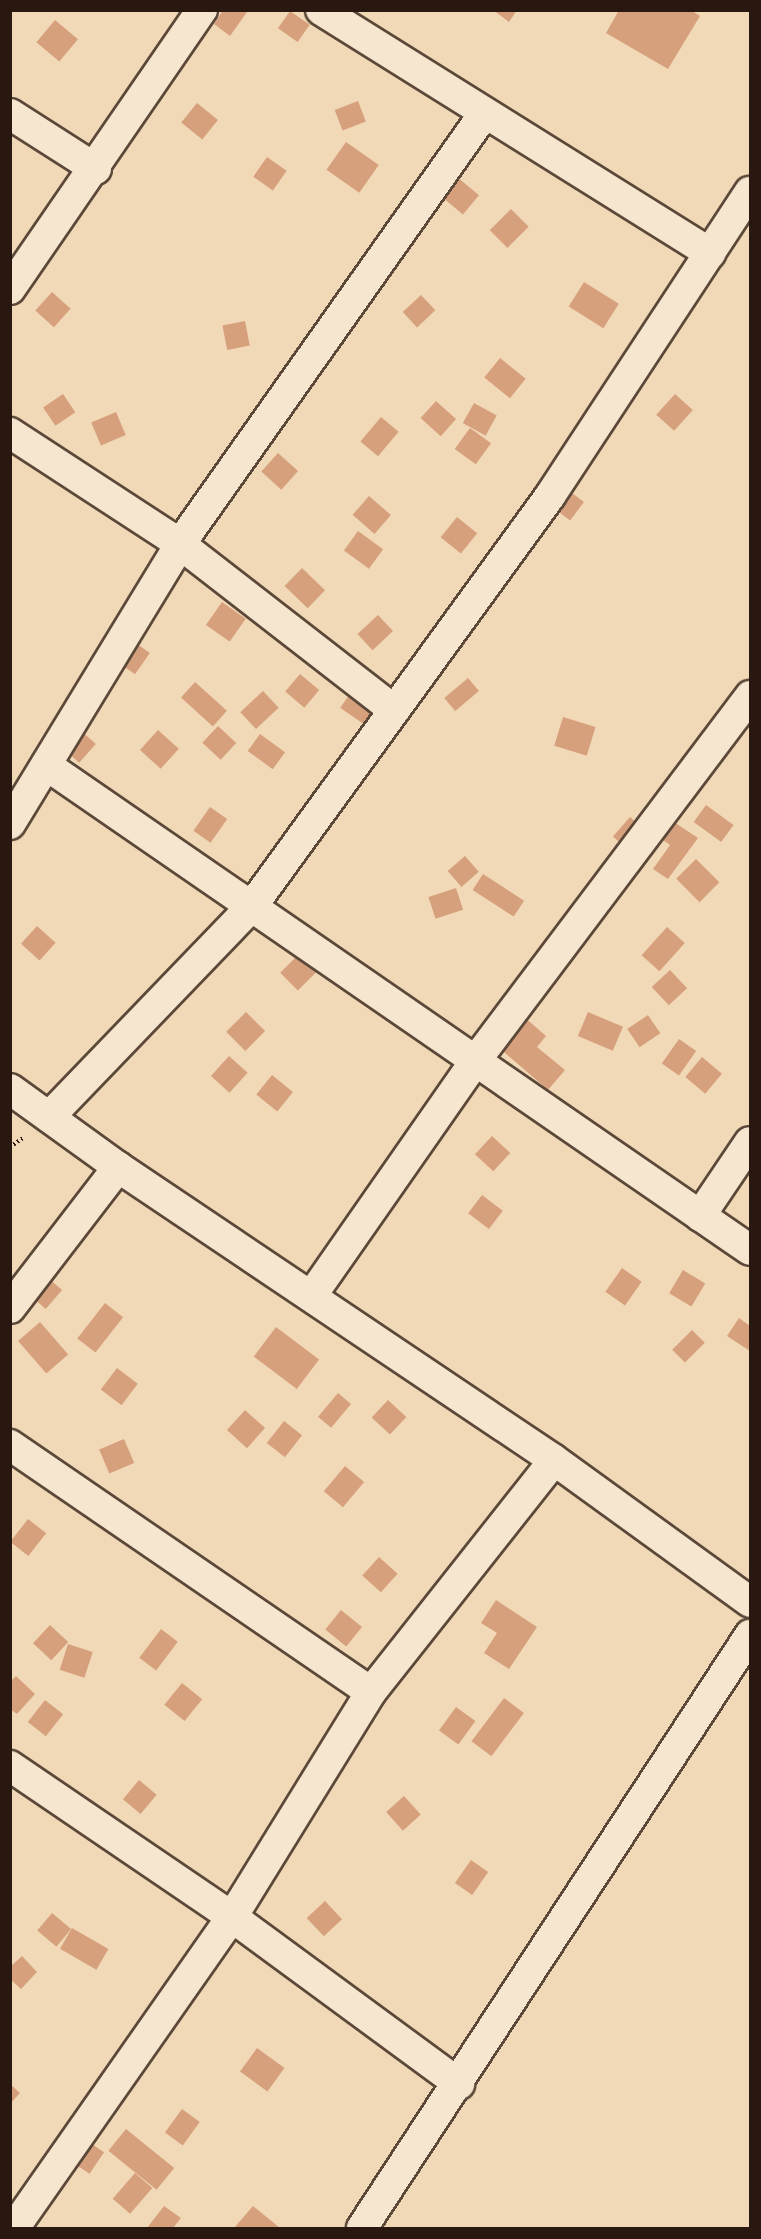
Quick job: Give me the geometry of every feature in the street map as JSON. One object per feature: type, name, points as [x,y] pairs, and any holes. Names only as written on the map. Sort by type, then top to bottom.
[{"type":"street","points":[[10,289],[96,169],[202,10]]},
{"type":"street","points":[[321,10],[484,114],[710,253]]},
{"type":"street","points":[[10,114],[96,169]]},
{"type":"street","points":[[10,824],[180,544],[484,114]]},
{"type":"street","points":[[49,1117],[252,906],[550,496],[750,192]]},
{"type":"street","points":[[10,433],[180,544],[394,710]]},
{"type":"street","points":[[312,1295],[477,1060],[750,696]]},
{"type":"street","points":[[46,765],[750,1250]]},
{"type":"street","points":[[10,1089],[118,1167],[312,1295],[554,1460],[750,1602]]},
{"type":"street","points":[[700,1216],[750,1142]]},
{"type":"street","points":[[10,1308],[118,1167]]},
{"type":"street","points":[[10,1445],[371,1692]]},
{"type":"street","points":[[14,2229],[232,1917],[371,1692],[554,1460]]},
{"type":"street","points":[[362,2229],[459,2084],[750,1635]]},
{"type":"street","points":[[11,1769],[232,1917],[459,2084]]},
{"type":"building","points":[[223,10],[247,12],[230,36],[214,24]]},
{"type":"building","points":[[493,10],[517,10],[509,22]]},
{"type":"building","points":[[619,10],[691,10],[700,16],[668,69],[606,33]]},
{"type":"building","points":[[290,11],[310,25],[298,42],[278,28]]},
{"type":"building","points":[[55,20],[78,39],[59,61],[36,42]]},
{"type":"building","points":[[358,101],[366,122],[343,130],[335,110]]},
{"type":"building","points":[[197,103],[218,120],[202,139],[181,122]]},
{"type":"building","points":[[346,142],[379,165],[359,193],[326,170]]},
{"type":"building","points":[[267,157],[287,171],[273,190],[253,177]]},
{"type":"building","points":[[456,176],[479,195],[463,214],[440,195]]},
{"type":"building","points":[[511,209],[529,227],[507,248],[490,230]]},
{"type":"building","points":[[584,282],[619,304],[603,328],[569,307]]},
{"type":"building","points":[[52,292],[71,309],[54,327],[35,311]]},
{"type":"building","points":[[421,295],[435,310],[417,327],[403,312]]},
{"type":"building","points":[[245,321],[250,346],[227,350],[222,325]]},
{"type":"building","points":[[500,358],[526,379],[510,398],[484,377]]},
{"type":"building","points":[[63,394],[75,412],[55,426],[43,407]]},
{"type":"building","points":[[675,394],[693,410],[674,431],[656,415]]},
{"type":"building","points":[[436,401],[456,419],[441,436],[421,418]]},
{"type":"building","points":[[474,403],[497,416],[486,436],[463,423]]},
{"type":"building","points":[[116,412],[126,435],[101,446],[91,423]]},
{"type":"building","points":[[381,417],[399,432],[378,456],[360,442]]},
{"type":"building","points":[[470,428],[491,443],[476,464],[455,449]]},
{"type":"building","points":[[278,453],[298,471],[281,490],[261,472]]},
{"type":"building","points":[[564,487],[584,502],[570,520],[550,505]]},
{"type":"building","points":[[369,496],[391,515],[374,534],[353,515]]},
{"type":"building","points":[[457,517],[477,533],[461,554],[441,537]]},
{"type":"building","points":[[358,531],[383,549],[369,569],[344,550]]},
{"type":"building","points":[[302,568],[325,590],[308,608],[285,586]]},
{"type":"building","points":[[222,602],[246,619],[230,642],[206,625]]},
{"type":"building","points":[[378,615],[393,631],[373,650],[358,634]]},
{"type":"building","points":[[127,637],[150,653],[135,674],[112,658]]},
{"type":"building","points":[[300,674],[319,690],[304,708],[285,692]]},
{"type":"building","points":[[468,678],[479,691],[455,711],[444,698]]},
{"type":"building","points":[[195,682],[227,711],[213,726],[181,698]]},
{"type":"building","points":[[354,688],[377,704],[363,724],[340,708]]},
{"type":"building","points":[[263,691],[279,708],[256,729],[240,712]]},
{"type":"building","points":[[563,717],[596,727],[587,756],[554,746]]},
{"type":"building","points":[[218,726],[236,743],[221,760],[202,743]]},
{"type":"building","points":[[78,728],[96,744],[79,763],[61,747]]},
{"type":"building","points":[[158,730],[179,749],[161,769],[140,750]]},
{"type":"building","points":[[260,734],[285,752],[273,769],[248,751]]},
{"type":"building","points":[[706,805],[734,825],[721,842],[694,822]]},
{"type":"building","points":[[210,807],[227,819],[211,843],[193,831]]},
{"type":"building","points":[[665,816],[698,838],[668,879],[653,869],[670,845],[653,833]]},
{"type":"building","points":[[630,817],[647,832],[630,852],[613,837]]},
{"type":"building","points":[[465,856],[479,872],[461,887],[448,871]]},
{"type":"building","points":[[696,859],[719,882],[700,902],[676,879]]},
{"type":"building","points":[[483,874],[524,901],[514,917],[473,890]]},
{"type":"building","points":[[456,888],[463,910],[436,919],[428,897]]},
{"type":"building","points":[[37,926],[56,943],[40,961],[21,944]]},
{"type":"building","points":[[667,927],[685,943],[659,971],[642,955]]},
{"type":"building","points":[[300,953],[318,971],[298,990],[280,973]]},
{"type":"building","points":[[670,970],[687,988],[669,1005],[652,987]]},
{"type":"building","points":[[509,1004],[546,1036],[537,1047],[565,1070],[548,1090],[483,1034]]},
{"type":"building","points":[[246,1012],[265,1031],[245,1051],[226,1032]]},
{"type":"building","points":[[588,1012],[623,1027],[613,1051],[578,1036]]},
{"type":"building","points":[[648,1015],[660,1033],[640,1047],[627,1029]]},
{"type":"building","points":[[679,1039],[696,1051],[679,1076],[662,1064]]},
{"type":"building","points":[[229,1056],[248,1073],[230,1093],[211,1076]]},
{"type":"building","points":[[702,1057],[722,1074],[705,1094],[685,1077]]},
{"type":"building","points":[[272,1075],[293,1092],[277,1111],[256,1094]]},
{"type":"building","points":[[492,1136],[510,1153],[493,1171],[475,1154]]},
{"type":"building","points":[[482,1195],[503,1211],[489,1229],[468,1213]]},
{"type":"building","points":[[622,1268],[642,1282],[625,1306],[605,1292]]},
{"type":"building","points":[[683,1270],[705,1283],[691,1307],[669,1293]]},
{"type":"building","points":[[47,1277],[62,1290],[46,1309],[31,1296]]},
{"type":"building","points":[[105,1303],[123,1317],[95,1353],[77,1338]]},
{"type":"building","points":[[739,1318],[750,1326],[750,1351],[727,1336]]},
{"type":"building","points":[[40,1322],[68,1354],[46,1373],[18,1341]]},
{"type":"building","points":[[276,1327],[319,1359],[297,1389],[254,1357]]},
{"type":"building","points":[[692,1330],[705,1343],[685,1363],[672,1350]]},
{"type":"building","points":[[117,1368],[138,1384],[122,1405],[101,1390]]},
{"type":"building","points":[[338,1393],[351,1404],[331,1428],[318,1417]]},
{"type":"building","points":[[388,1400],[406,1417],[390,1435],[372,1418]]},
{"type":"building","points":[[245,1410],[265,1428],[247,1448],[227,1430]]},
{"type":"building","points":[[284,1421],[302,1435],[285,1457],[267,1443]]},
{"type":"building","points":[[124,1439],[134,1463],[109,1473],[99,1450]]},
{"type":"building","points":[[345,1466],[364,1482],[343,1507],[324,1491]]},
{"type":"building","points":[[28,1519],[46,1533],[28,1556],[10,1542]]},
{"type":"building","points":[[379,1557],[398,1574],[381,1592],[362,1576]]},
{"type":"building","points":[[496,1600],[537,1627],[509,1669],[484,1653],[497,1633],[481,1623]]},
{"type":"building","points":[[341,1610],[362,1627],[346,1646],[325,1629]]},
{"type":"building","points":[[50,1625],[68,1642],[51,1660],[33,1643]]},
{"type":"building","points":[[161,1629],[178,1642],[156,1670],[139,1658]]},
{"type":"building","points":[[68,1644],[93,1652],[84,1678],[60,1670]]},
{"type":"building","points":[[16,1676],[35,1694],[17,1714],[10,1709],[10,1682]]},
{"type":"building","points":[[182,1683],[202,1699],[185,1721],[164,1705]]},
{"type":"building","points":[[504,1698],[524,1713],[491,1756],[472,1741]]},
{"type":"building","points":[[45,1700],[63,1714],[46,1736],[28,1722]]},
{"type":"building","points":[[456,1707],[475,1721],[458,1745],[439,1730]]},
{"type":"building","points":[[139,1780],[157,1795],[141,1814],[123,1799]]},
{"type":"building","points":[[404,1796],[421,1815],[403,1831],[386,1812]]},
{"type":"building","points":[[471,1860],[488,1872],[472,1895],[455,1883]]},
{"type":"building","points":[[325,1901],[342,1919],[324,1936],[307,1918]]},
{"type":"building","points":[[52,1913],[71,1929],[56,1947],[37,1931]]},
{"type":"building","points":[[72,1928],[108,1949],[96,1970],[60,1949]]},
{"type":"building","points":[[22,1956],[37,1972],[21,1989],[10,1979],[10,1967]]},
{"type":"building","points":[[257,2048],[285,2068],[267,2091],[240,2071]]},
{"type":"building","points":[[10,2084],[20,2093],[10,2104]]},
{"type":"building","points":[[182,2109],[200,2122],[183,2145],[165,2132]]},
{"type":"building","points":[[126,2129],[174,2168],[157,2190],[108,2151]]},
{"type":"building","points":[[80,2136],[104,2152],[90,2174],[65,2158]]},
{"type":"building","points":[[135,2173],[152,2188],[130,2214],[113,2199]]},
{"type":"building","points":[[164,2206],[181,2218],[173,2228],[147,2228]]},
{"type":"building","points":[[253,2206],[280,2228],[234,2228]]}]
